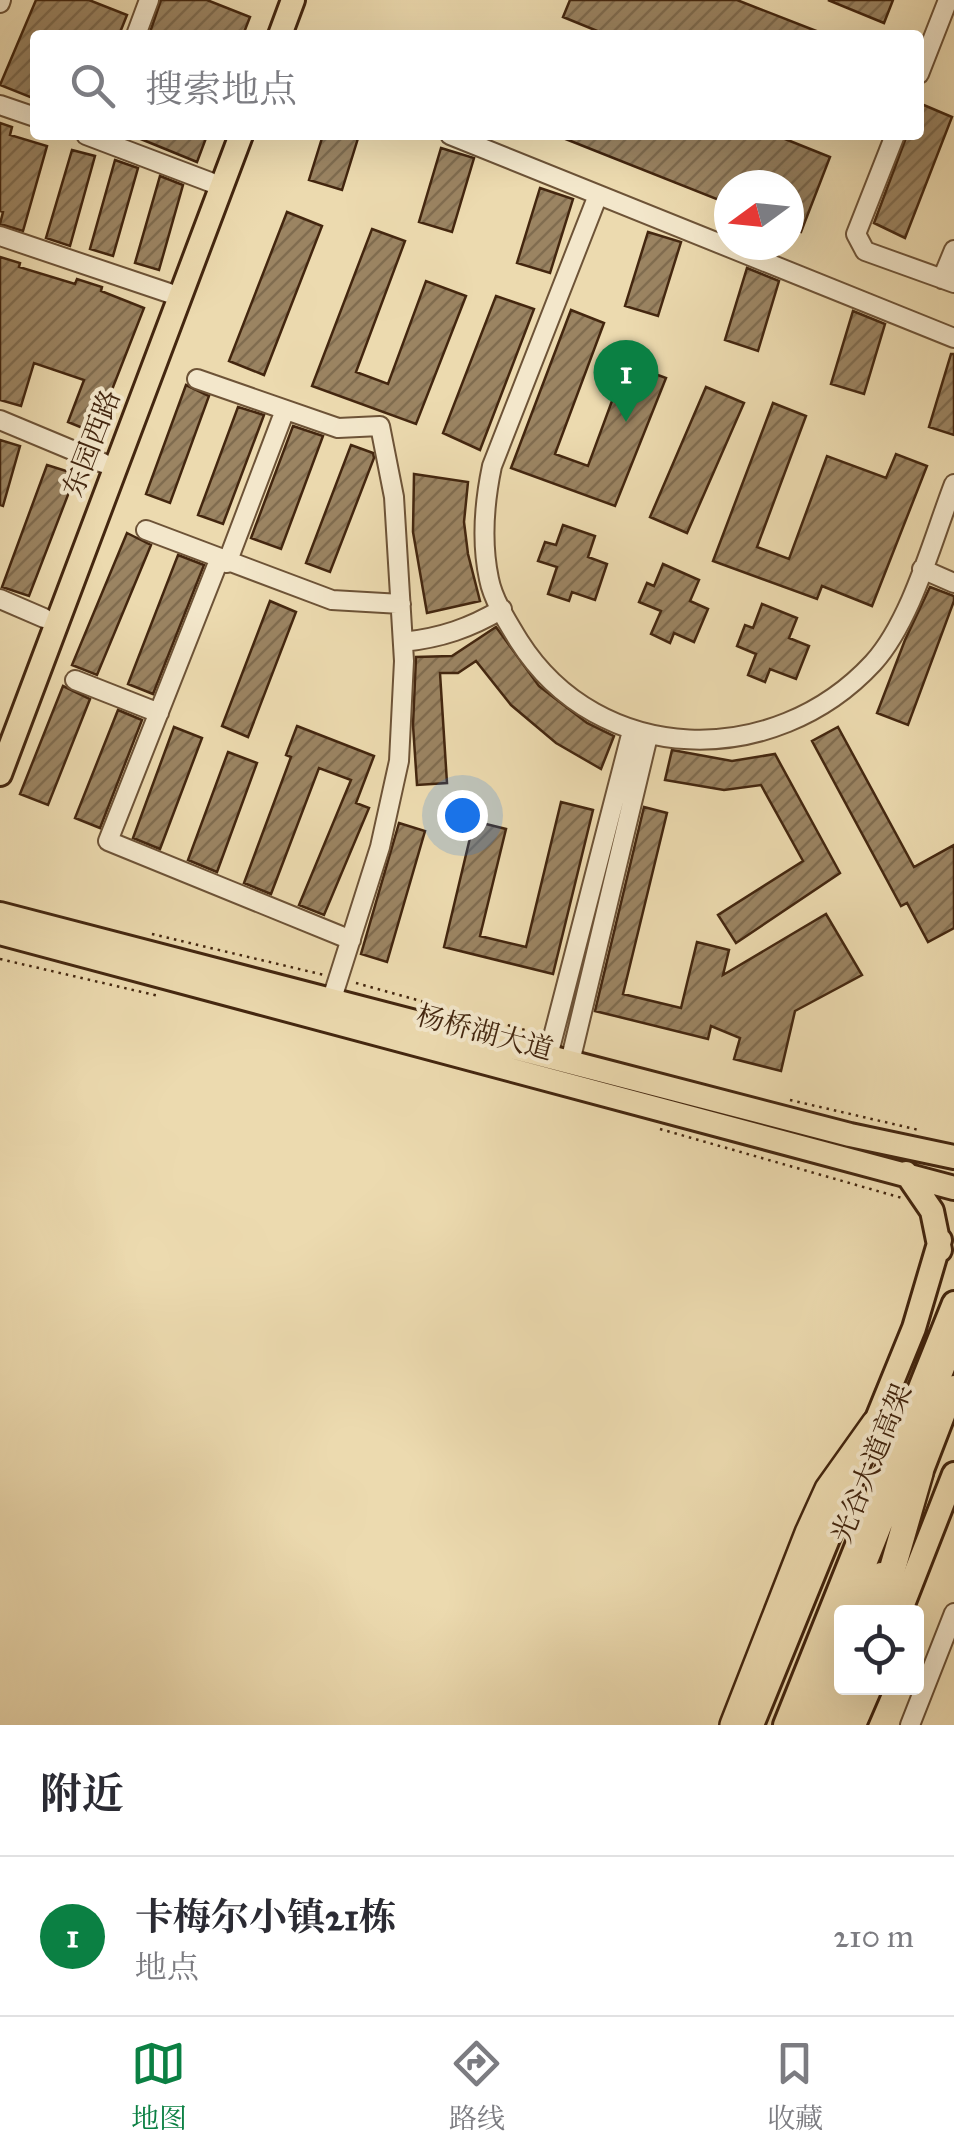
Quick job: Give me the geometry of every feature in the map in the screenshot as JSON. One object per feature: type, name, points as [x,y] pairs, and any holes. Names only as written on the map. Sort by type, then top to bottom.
[{"type":"highway","name":"光谷大道高架","points":[[847,1605],[946,1340]]},
{"type":"highway","name":"光谷大道高架","points":[[859,1605],[954,1366]]},
{"type":"highway","points":[[742,1718],[808,1532],[828,1489],[874,1423]]},
{"type":"highway","points":[[882,1605],[920,1473]]},
{"type":"highway","name":"光谷大道高架","points":[[799,1725],[834,1638]]},
{"type":"highway","points":[[812,1725],[834,1671]]},
{"type":"highway","points":[[838,1725],[849,1695]]},
{"type":"main road","points":[[268,30],[279,0]]},
{"type":"main road","points":[[282,30],[293,0]]},
{"type":"main road","name":"东园西路","points":[[0,731],[226,140]]},
{"type":"main road","name":"东园西路","points":[[0,774],[239,140]]},
{"type":"main road","name":"杨桥湖大道","points":[[0,914],[332,1000],[557,1052],[954,1157]]},
{"type":"main road","name":"杨桥湖大道","points":[[0,933],[332,1000],[954,1188]]},
{"type":"main road","points":[[910,1148],[942,1149],[954,1144]]},
{"type":"main road","points":[[906,1173],[929,1206],[940,1240],[946,1340]]},
{"type":"main road","points":[[742,1718],[813,1572],[914,1328],[940,1240]]},
{"type":"main road","points":[[785,1725],[896,1446],[946,1340],[954,1303]]},
{"type":"main road","points":[[869,1605],[954,1386]]},
{"type":"main road","points":[[813,1572],[896,1446]]},
{"type":"main road","points":[[903,1605],[954,1474]]},
{"type":"main road","points":[[821,1725],[834,1693]]},
{"type":"main road","points":[[854,1725],[867,1695]]},
{"type":"street","points":[[138,30],[149,0]]},
{"type":"street","points":[[924,61],[948,0]]},
{"type":"street","points":[[0,105],[30,115]]},
{"type":"street","points":[[105,140],[210,182]]},
{"type":"street","points":[[462,140],[954,338]]},
{"type":"street","points":[[893,140],[856,234],[866,250],[948,281],[954,250]]},
{"type":"street","points":[[598,195],[492,466],[484,506],[490,583],[536,668],[576,700],[640,734],[712,740],[753,735],[792,720],[829,699],[874,662],[901,619],[954,484]]},
{"type":"street","points":[[0,236],[168,293]]},
{"type":"street","points":[[198,379],[338,428],[380,426],[394,497],[401,604],[399,761],[380,847],[332,1000]]},
{"type":"street","points":[[285,410],[108,841],[351,940]]},
{"type":"street","points":[[0,420],[103,464]]},
{"type":"street","points":[[146,530],[332,600],[401,604]]},
{"type":"street","points":[[922,570],[954,582]]},
{"type":"street","points":[[0,599],[44,618]]},
{"type":"street","points":[[403,642],[443,636],[473,626],[502,609]]},
{"type":"street","points":[[75,680],[159,713]]},
{"type":"street","points":[[557,1052],[640,734]]},
{"type":"street","points":[[557,1052],[640,734]]},
{"type":"street","points":[[910,1725],[954,1613]]},
{"type":"path","points":[[150,933],[332,1000],[557,1052]]},
{"type":"path","points":[[0,959],[168,998]]},
{"type":"path","points":[[785,1098],[930,1132]]},
{"type":"path","points":[[656,1128],[929,1206]]},
{"type":"building","points":[[36,0],[89,0],[127,15],[121,30],[30,30],[30,97],[0,85]]},
{"type":"building","points":[[161,0],[207,0],[250,17],[245,30],[151,30]]},
{"type":"building","points":[[570,0],[737,0],[814,30],[595,30],[563,17]]},
{"type":"building","points":[[828,0],[893,0],[884,23]]},
{"type":"building","points":[[924,105],[952,117],[905,238],[874,223],[905,140],[924,140]]},
{"type":"building","points":[[0,123],[12,127],[10,135],[47,146],[23,231],[0,224]]},
{"type":"building","points":[[143,140],[205,140],[197,162]]},
{"type":"building","points":[[321,140],[357,140],[342,190],[309,180]]},
{"type":"building","points":[[568,140],[788,140],[830,157],[804,224],[804,170],[714,170],[714,198]]},
{"type":"building","points":[[441,148],[474,158],[452,232],[419,222]]},
{"type":"building","points":[[72,150],[95,156],[70,246],[46,238]]},
{"type":"building","points":[[115,160],[138,168],[113,256],[90,249]]},
{"type":"building","points":[[160,176],[183,185],[159,270],[135,263]]},
{"type":"building","points":[[540,188],[573,199],[550,273],[517,263]]},
{"type":"building","points":[[287,212],[322,226],[264,375],[229,361]]},
{"type":"building","points":[[372,229],[405,241],[356,372],[388,384],[426,281],[466,296],[416,424],[312,386]]},
{"type":"building","points":[[648,232],[681,242],[658,316],[625,306]]},
{"type":"building","points":[[0,257],[75,284],[77,279],[102,287],[101,291],[144,308],[95,433],[68,422],[84,380],[34,363],[21,406],[0,400]]},
{"type":"building","points":[[747,268],[779,281],[758,351],[725,340]]},
{"type":"building","points":[[496,296],[534,309],[480,450],[443,433]]},
{"type":"building","points":[[571,310],[604,323],[555,454],[588,466],[626,363],[666,378],[615,506],[511,468]]},
{"type":"building","points":[[853,311],[885,324],[864,394],[831,384]]},
{"type":"building","points":[[954,354],[954,435],[929,427]]},
{"type":"building","points":[[186,385],[209,396],[170,503],[146,494]]},
{"type":"building","points":[[706,387],[744,403],[687,533],[650,517]]},
{"type":"building","points":[[773,403],[806,416],[757,547],[789,559],[827,456],[886,478],[896,454],[927,466],[872,606],[822,586],[817,599],[713,561]]},
{"type":"building","points":[[238,407],[264,415],[223,524],[198,515]]},
{"type":"building","points":[[293,426],[323,436],[281,549],[251,538]]},
{"type":"building","points":[[0,440],[20,446],[3,506],[0,505]]},
{"type":"building","points":[[351,445],[373,453],[374,458],[330,572],[306,563]]},
{"type":"building","points":[[47,465],[76,474],[29,596],[2,587]]},
{"type":"building","points":[[414,474],[468,482],[464,522],[480,601],[427,613],[413,532]]},
{"type":"building","points":[[563,525],[595,536],[588,557],[607,564],[595,600],[572,592],[569,601],[548,594],[557,567],[538,561],[545,542],[556,545]]},
{"type":"building","points":[[127,533],[151,545],[97,675],[72,665]]},
{"type":"building","points":[[178,555],[204,565],[153,694],[128,684]]},
{"type":"building","points":[[663,564],[699,580],[690,601],[708,609],[694,642],[674,633],[670,643],[651,634],[661,611],[639,602],[647,583],[654,586]]},
{"type":"building","points":[[930,587],[954,596],[954,601],[908,725],[877,713]]},
{"type":"building","points":[[270,601],[296,612],[248,737],[222,726]]},
{"type":"building","points":[[762,604],[797,618],[789,638],[809,646],[796,679],[770,669],[765,682],[748,675],[756,654],[737,646],[745,625],[753,628]]},
{"type":"building","points":[[496,627],[539,686],[587,723],[614,736],[601,769],[556,743],[511,705],[476,661],[458,673],[440,673],[447,783],[417,785],[413,725],[416,657],[452,656]]},
{"type":"building","points":[[63,686],[90,699],[48,805],[20,794]]},
{"type":"building","points":[[118,710],[142,720],[100,828],[75,818]]},
{"type":"building","points":[[297,726],[374,756],[356,803],[369,808],[324,915],[299,905],[351,780],[319,768],[271,894],[244,883],[291,757],[286,755]]},
{"type":"building","points":[[174,727],[202,738],[160,849],[133,838]]},
{"type":"building","points":[[838,727],[914,867],[954,845],[954,928],[928,942],[907,903],[901,906],[812,741]]},
{"type":"building","points":[[672,750],[732,761],[775,754],[840,873],[736,943],[718,915],[803,861],[761,785],[724,790],[665,780]]},
{"type":"building","points":[[228,752],[257,763],[217,872],[188,860]]},
{"type":"building","points":[[561,802],[593,810],[553,974],[444,947],[474,821],[506,829],[480,936],[526,947]]},
{"type":"building","points":[[644,807],[667,813],[623,994],[681,1008],[697,942],[729,950],[723,975],[826,914],[862,975],[795,1011],[781,1071],[734,1059],[740,1038],[711,1026],[708,1039],[595,1011]]},
{"type":"building","points":[[399,823],[425,831],[387,962],[361,954]]},
{"type":"place","name":"卡梅尔小镇21栋","points":[[626,422]]}]
